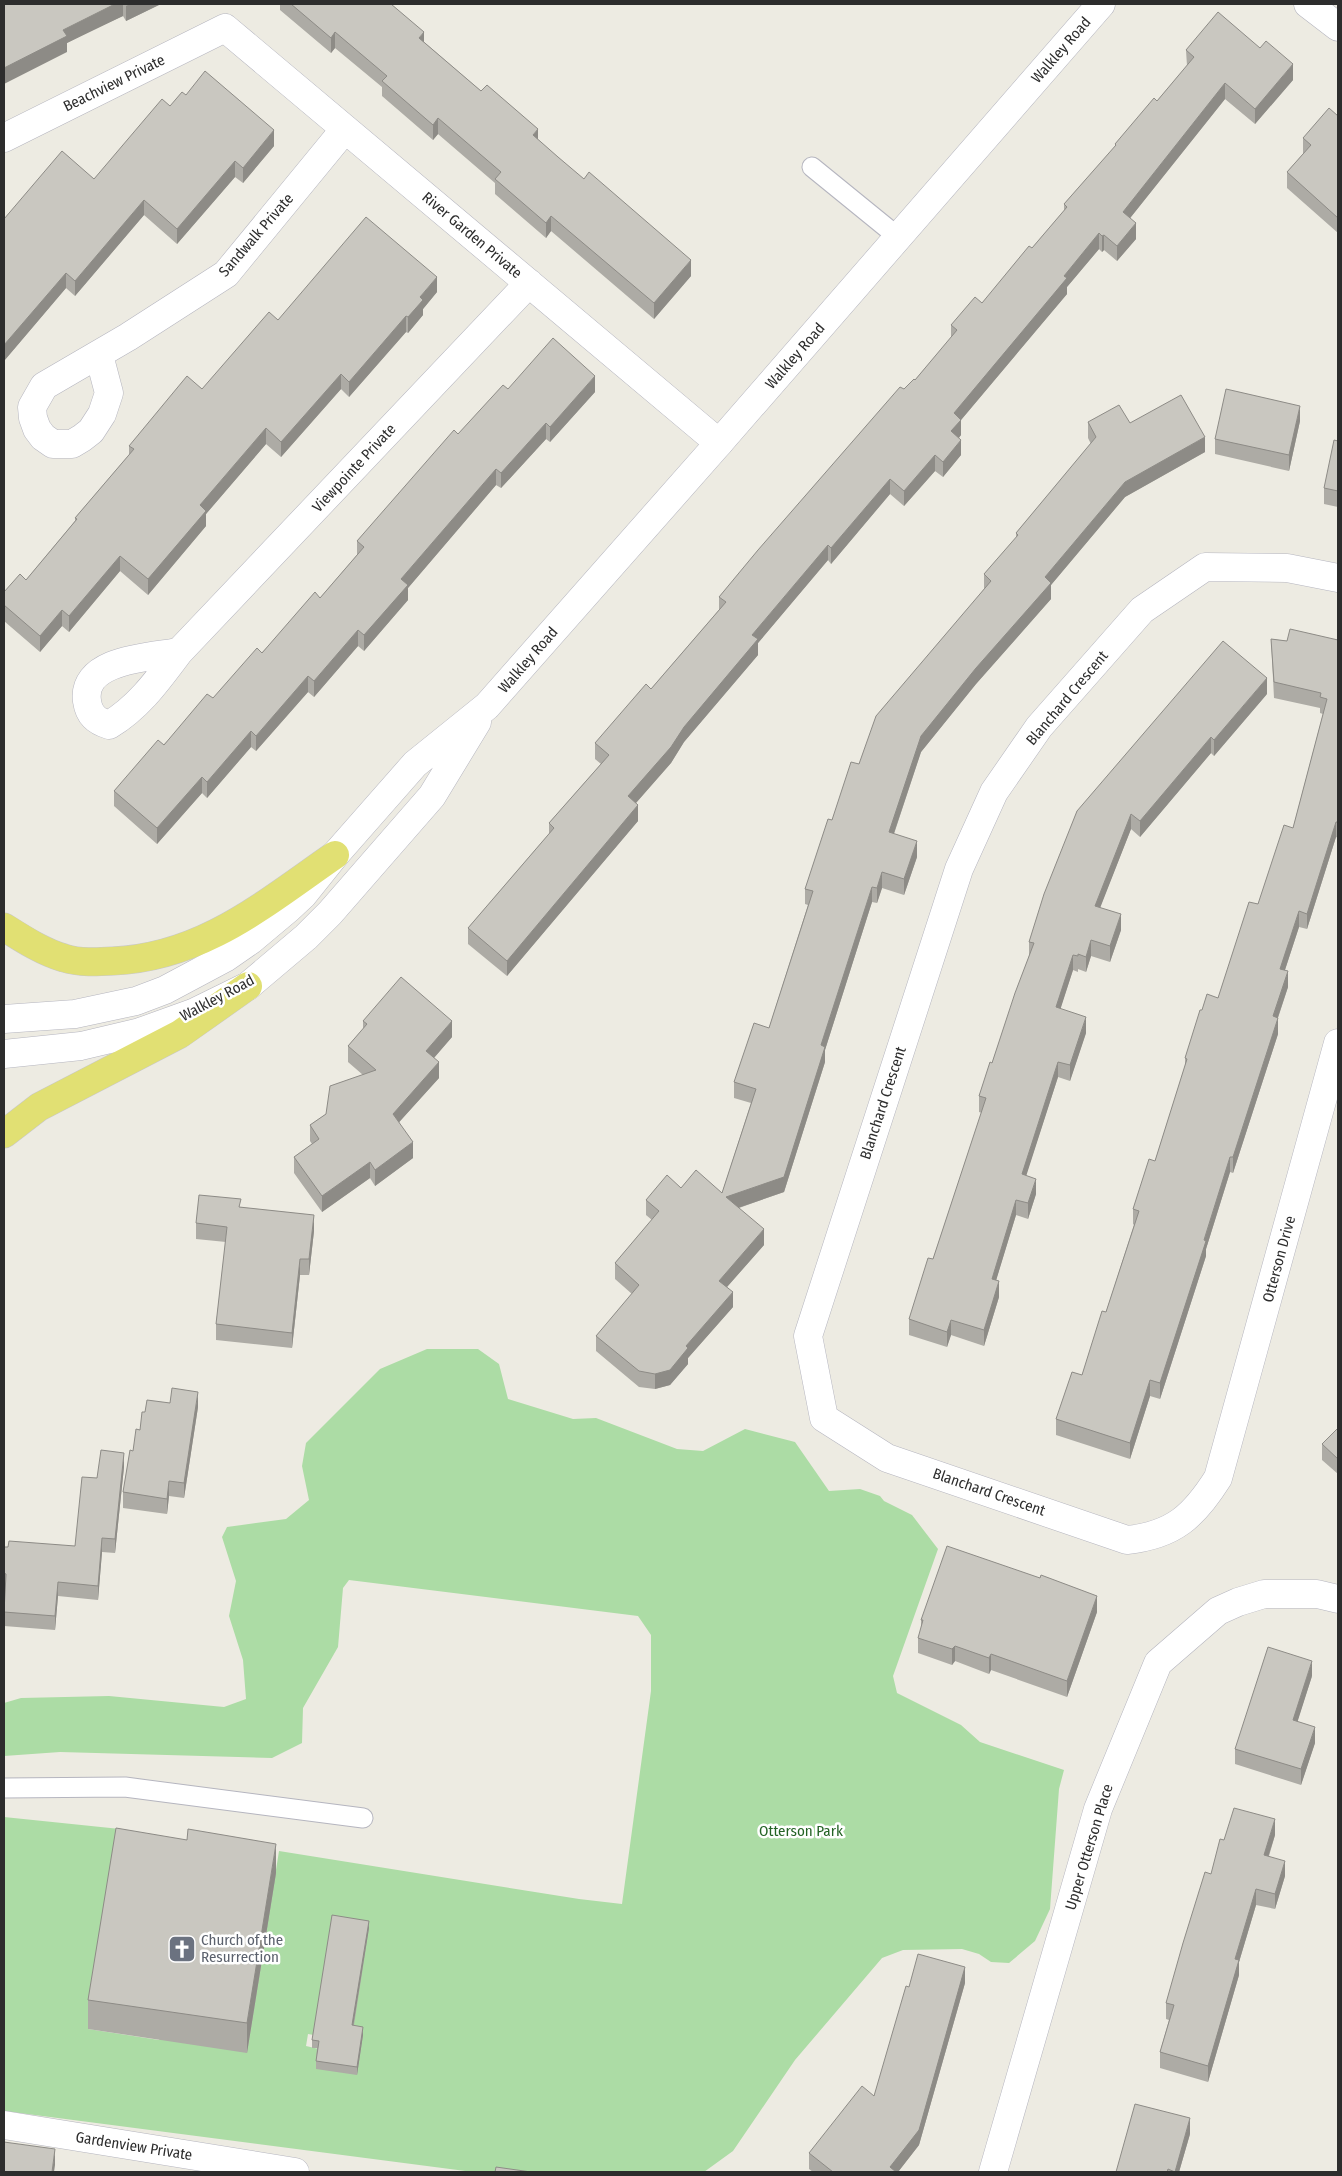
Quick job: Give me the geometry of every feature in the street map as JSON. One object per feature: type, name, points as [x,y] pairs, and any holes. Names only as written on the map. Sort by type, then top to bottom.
[{"type":"main road","points":[[4,928],[49,952],[83,962],[134,960],[166,953],[208,939],[231,926],[335,854]]},
{"type":"main road","points":[[4,1134],[39,1107],[180,1034],[248,986]]},
{"type":"street","name":"Walkley Road","points":[[4,1054],[81,1046],[140,1032],[193,1013],[248,986],[306,937],[330,913],[432,796],[487,706],[1101,4]]},
{"type":"street","points":[[1308,4],[1338,27]]},
{"type":"street","name":"River Garden Private","points":[[225,28],[719,443]]},
{"type":"street","name":"Beachview Private","points":[[4,138],[225,28]]},
{"type":"street","name":"Sandwalk Private","points":[[98,355],[226,274],[345,129]]},
{"type":"street","name":"Viewpointe Private","points":[[179,652],[529,283]]},
{"type":"street","name":"Blanchard Crescent","points":[[1220,1474],[1195,1511],[1181,1522],[1156,1534],[1127,1540],[887,1458],[861,1443],[824,1418],[808,1336],[959,869],[994,792],[1022,751],[1039,727],[1142,610],[1205,567],[1287,568],[1338,578]]},
{"type":"street","name":"Walkley Road","points":[[4,1019],[75,1014],[107,1008],[165,990],[192,977],[251,940],[303,895],[335,854],[414,764],[487,706]]},
{"type":"street","name":"Otterson Drive","points":[[1220,1474],[1338,1043]]},
{"type":"street","name":"Upper Otterson Place","points":[[993,2172],[1098,1809],[1158,1663],[1218,1610],[1238,1602],[1264,1594],[1316,1594],[1338,1599]]},
{"type":"street","name":"Gardenview Private","points":[[4,2125],[295,2172]]},
{"type":"lane","points":[[812,167],[898,237]]},
{"type":"lane","points":[[4,1788],[125,1787],[363,1818]]},
{"type":"green space","name":"Otterson Park","points":[[427,1349],[478,1349],[499,1364],[508,1399],[573,1419],[596,1418],[677,1449],[703,1451],[745,1429],[795,1442],[829,1491],[860,1489],[880,1496],[884,1501],[912,1515],[938,1549],[893,1676],[897,1693],[961,1725],[980,1742],[1064,1770],[1059,1789],[1050,1909],[1035,1941],[1009,1963],[991,1962],[979,1954],[962,1949],[903,1950],[882,1958],[795,2060],[733,2151],[704,2172],[473,2172],[4,2111],[4,1817],[120,1829],[88,2029],[159,2040],[160,2038],[247,2052],[279,1851],[579,1899],[622,1904],[651,1691],[651,1635],[638,1616],[349,1580],[343,1588],[338,1647],[303,1708],[302,1743],[272,1758],[60,1752],[4,1756],[4,1703],[21,1698],[109,1696],[224,1707],[246,1699],[243,1660],[229,1616],[236,1581],[222,1537],[227,1527],[286,1519],[309,1500],[302,1466],[306,1443],[380,1369]],"holes":[[[308,2034],[320,2036],[319,2049],[306,2046]]]},
{"type":"building","points":[[4,4],[115,4],[63,30],[67,36],[4,68]]},
{"type":"building","points":[[291,4],[391,4],[424,32],[419,38],[481,91],[487,85],[538,129],[533,135],[558,157],[584,179],[589,172],[691,260],[654,303],[551,216],[546,223],[495,179],[501,172],[438,118],[433,125],[382,81],[387,76],[335,32],[331,38]]},
{"type":"building","points":[[1218,12],[1260,48],[1266,41],[1293,64],[1255,109],[1225,83],[1123,212],[1136,223],[1117,246],[1099,233],[1064,276],[1067,278],[954,413],[961,420],[951,431],[961,440],[943,462],[935,455],[904,491],[890,479],[831,548],[828,545],[752,635],[758,639],[684,727],[671,747],[628,796],[638,805],[507,961],[468,928],[554,828],[549,823],[609,755],[595,743],[646,684],[651,689],[726,602],[719,597],[900,387],[904,389],[915,380],[957,330],[951,325],[975,297],[982,303],[1029,246],[1032,248],[1067,207],[1064,204],[1154,98],[1157,101],[1194,57],[1186,50]]},
{"type":"building","points":[[205,71],[274,130],[243,168],[235,161],[177,229],[144,200],[75,281],[66,273],[4,345],[4,219],[62,151],[94,179],[162,99],[170,106],[182,92],[186,95]]},
{"type":"building","points":[[1329,108],[1338,116],[1338,218],[1287,172],[1311,145],[1303,138]]},
{"type":"building","points":[[366,217],[437,277],[420,297],[423,300],[408,317],[406,316],[349,382],[341,374],[281,442],[266,428],[200,505],[206,511],[148,579],[120,556],[69,616],[62,610],[40,636],[4,605],[4,592],[20,574],[26,580],[77,519],[75,518],[134,449],[129,446],[187,376],[202,389],[269,312],[278,320]]},
{"type":"building","points":[[553,338],[595,376],[550,427],[546,423],[501,473],[496,469],[401,579],[408,585],[364,635],[358,630],[314,681],[308,676],[256,736],[251,731],[207,782],[202,777],[157,828],[114,791],[158,740],[164,745],[207,694],[213,698],[257,648],[262,653],[315,592],[320,598],[364,547],[357,541],[454,430],[458,434],[503,385],[508,389]]},
{"type":"building","points":[[1226,389],[1300,406],[1289,455],[1215,439]]},
{"type":"building","points":[[1181,395],[1205,437],[1125,482],[1045,577],[1051,583],[976,668],[921,736],[889,832],[917,841],[904,879],[882,872],[877,888],[872,887],[821,1045],[825,1047],[784,1177],[726,1197],[764,1229],[719,1281],[733,1292],[686,1346],[688,1348],[670,1370],[655,1374],[639,1371],[596,1336],[639,1285],[615,1263],[659,1211],[646,1200],[667,1175],[681,1188],[696,1170],[722,1193],[756,1089],[734,1082],[754,1023],[769,1028],[813,891],[805,889],[828,819],[832,820],[851,762],[859,764],[876,716],[991,581],[984,574],[1018,535],[1016,533],[1096,437],[1088,422],[1119,405],[1130,423]]},
{"type":"building","points":[[1334,440],[1338,441],[1338,491],[1324,488]]},
{"type":"building","points":[[1290,629],[1338,640],[1338,822],[1336,822],[1307,914],[1299,911],[1280,969],[1288,971],[1273,1016],[1278,1018],[1233,1157],[1230,1157],[1204,1240],[1206,1241],[1160,1383],[1150,1380],[1130,1443],[1056,1419],[1072,1372],[1082,1375],[1102,1311],[1106,1312],[1139,1211],[1133,1209],[1149,1159],[1155,1161],[1187,1059],[1185,1058],[1200,1010],[1202,1010],[1207,994],[1218,998],[1249,902],[1258,904],[1284,825],[1293,828],[1327,699],[1320,697],[1321,693],[1274,682],[1271,639],[1287,641]]},
{"type":"building","points":[[1223,641],[1267,678],[1214,740],[1211,737],[1140,821],[1131,814],[1095,906],[1121,914],[1110,946],[1091,940],[1086,957],[1078,954],[1078,956],[1073,955],[1056,1007],[1086,1017],[1070,1065],[1058,1062],[1022,1174],[1036,1179],[1028,1203],[1016,1200],[992,1279],[999,1281],[984,1330],[951,1320],[947,1332],[909,1319],[928,1258],[933,1259],[986,1098],[979,1096],[1034,943],[1029,942],[1044,894],[1077,811]]},
{"type":"building","points":[[401,977],[452,1021],[426,1051],[439,1062],[393,1114],[413,1142],[375,1170],[370,1162],[322,1196],[294,1157],[319,1139],[310,1125],[326,1114],[330,1086],[376,1070],[348,1046],[367,1024],[363,1021]]},
{"type":"building","points":[[199,1195],[241,1199],[239,1207],[314,1215],[309,1259],[300,1259],[292,1333],[216,1324],[227,1227],[196,1223]]},
{"type":"building","points":[[172,1388],[198,1392],[184,1483],[169,1481],[167,1499],[123,1492],[130,1450],[133,1451],[136,1429],[140,1430],[142,1412],[145,1412],[147,1400],[170,1403]]},
{"type":"building","points":[[1338,1428],[1338,1459],[1322,1444]]},
{"type":"building","points":[[101,1450],[124,1453],[115,1539],[102,1538],[98,1586],[58,1582],[55,1616],[4,1612],[6,1574],[4,1573],[4,1547],[8,1547],[9,1541],[75,1546],[82,1477],[97,1478]]},
{"type":"building","points":[[947,1546],[1040,1578],[1041,1575],[1097,1596],[1067,1681],[991,1654],[989,1658],[955,1646],[952,1649],[918,1638],[923,1620],[921,1620]]},
{"type":"building","points":[[1268,1647],[1312,1661],[1293,1720],[1315,1727],[1301,1769],[1235,1749]]},
{"type":"building","points":[[1234,1808],[1275,1819],[1264,1855],[1285,1861],[1275,1894],[1256,1889],[1235,1959],[1239,1960],[1208,2066],[1160,2052],[1174,2005],[1166,2003],[1183,1943],[1205,1872],[1211,1874],[1220,1839],[1224,1840]]},
{"type":"building","name":"Church of the Resurrection","points":[[116,1828],[187,1840],[188,1829],[276,1844],[247,2023],[88,2000]]},
{"type":"building","points":[[332,1915],[369,1921],[352,2025],[363,2027],[357,2067],[316,2061],[319,2041],[312,2040]]},
{"type":"building","points":[[918,1954],[965,1967],[919,2130],[890,2167],[896,2172],[833,2172],[809,2153],[862,2086],[874,2096],[906,1986],[909,1987]]},
{"type":"building","points":[[1135,2104],[1190,2118],[1175,2172],[1168,2169],[1167,2172],[1116,2172]]},
{"type":"building","points":[[4,2142],[55,2149],[52,2172],[4,2172]]},
{"type":"building","points":[[496,2167],[531,2172],[495,2172]]},
{"type":"place","name":"Church of the Resurrection","points":[[182,1949]]}]
